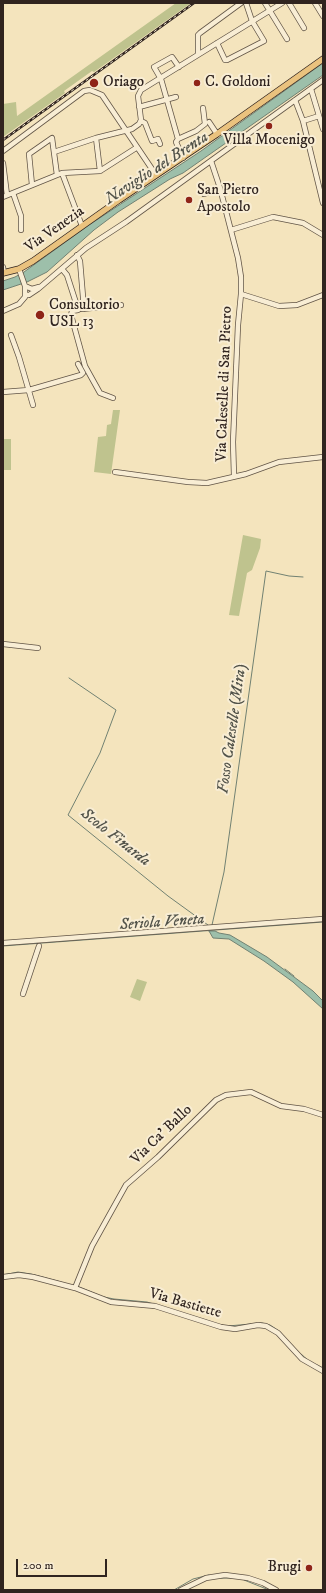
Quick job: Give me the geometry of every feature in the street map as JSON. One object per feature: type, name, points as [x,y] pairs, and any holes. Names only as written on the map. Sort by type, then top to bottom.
[{"type":"main road","name":"Via Venezia","points":[[3,271],[20,271],[82,226],[183,158],[323,59]]},
{"type":"street","points":[[198,54],[198,35],[241,3]]},
{"type":"street","points":[[217,43],[225,60],[227,60],[264,41],[252,21],[246,3]]},
{"type":"street","points":[[265,3],[287,39]]},
{"type":"street","points":[[160,144],[158,138],[152,141],[145,123],[141,121],[138,96],[139,91],[282,3]]},
{"type":"street","points":[[289,3],[304,28]]},
{"type":"street","points":[[315,3],[323,16]]},
{"type":"street","points":[[179,66],[171,57],[154,67],[160,78],[178,139],[176,142],[183,158]]},
{"type":"street","points":[[3,311],[19,304],[26,295],[41,286],[77,255],[323,80]]},
{"type":"street","points":[[3,150],[88,89],[102,95],[156,176]]},
{"type":"street","points":[[311,89],[323,129]]},
{"type":"street","points":[[139,107],[176,97]]},
{"type":"street","points":[[295,100],[303,121],[323,203]]},
{"type":"street","points":[[178,139],[196,131],[205,124],[202,108]]},
{"type":"street","points":[[303,121],[319,116]]},
{"type":"street","points":[[54,152],[96,138],[132,129],[141,121]]},
{"type":"street","points":[[209,122],[217,134]]},
{"type":"street","points":[[32,185],[29,154],[52,138],[59,174],[82,226]]},
{"type":"street","points":[[96,138],[100,171]]},
{"type":"street","points":[[3,163],[5,196],[59,174],[100,171],[136,148]]},
{"type":"street","name":"Via Caleselle di San Pietro","points":[[211,161],[220,189],[240,266],[241,294],[238,324],[233,442],[234,476]]},
{"type":"street","points":[[317,175],[323,174]]},
{"type":"street","points":[[204,194],[220,189]]},
{"type":"street","points":[[13,193],[21,216],[22,230]]},
{"type":"street","points":[[231,230],[273,217],[303,223],[323,235]]},
{"type":"street","points":[[77,255],[80,261],[84,309]]},
{"type":"street","points":[[62,269],[68,280],[78,310]]},
{"type":"street","points":[[20,271],[25,286],[26,295]]},
{"type":"street","points":[[25,286],[32,289],[41,286]]},
{"type":"street","name":"Via Caleselle di San Pietro","points":[[241,294],[279,306],[297,305],[323,295]]},
{"type":"street","points":[[113,398],[100,393],[85,366],[70,315],[72,311],[121,305]]},
{"type":"street","points":[[11,335],[33,405]]},
{"type":"street","points":[[3,392],[29,390],[81,375],[83,373],[78,364]]},
{"type":"street","name":"Via Caleselle di San Pietro","points":[[115,472],[200,483],[234,476],[283,461],[323,457]]},
{"type":"street","points":[[3,644],[38,648]]},
{"type":"street","points":[[3,943],[323,919]]},
{"type":"street","points":[[23,994],[39,946]]},
{"type":"street","name":"Via Ca' Ballo","points":[[75,1288],[92,1246],[126,1185],[158,1157],[216,1100],[226,1095],[251,1092],[281,1106],[323,1115]]},
{"type":"street","name":"Via Bastiette","points":[[3,1277],[19,1275],[30,1276],[75,1288],[111,1302],[154,1306],[221,1327],[235,1329],[258,1325],[268,1326],[278,1333],[291,1349],[302,1359],[323,1371]]},
{"type":"street","points":[[181,1590],[206,1578],[225,1575],[248,1578],[263,1583],[276,1590]]},
{"type":"shaded area","points":[[176,3],[191,3],[94,72],[92,71],[64,91],[65,93],[3,137],[3,104],[16,102],[17,116]]},
{"type":"shaded area","points":[[323,63],[323,75],[183,173],[170,179],[118,212],[94,230],[47,272],[27,282],[3,290],[3,281],[24,272],[89,225],[201,151]]},
{"type":"shaded area","points":[[113,410],[120,410],[111,474],[94,472],[98,437],[106,436],[107,425],[111,424]]},
{"type":"shaded area","points":[[3,439],[11,439],[11,470],[3,470]]},
{"type":"shaded area","points":[[243,535],[261,539],[260,548],[252,570],[247,573],[239,616],[229,615]]},
{"type":"shaded area","points":[[209,931],[230,935],[267,957],[313,991],[323,1001],[323,1009],[293,982],[264,961],[229,939],[213,938]]},
{"type":"shaded area","points":[[137,979],[147,982],[140,1001],[130,997]]},
{"type":"waterway","name":"Fosso Caleselle (Mira)","points":[[212,925],[224,872],[266,571],[289,576],[303,577]]},
{"type":"waterway","name":"Scolo Finarda","points":[[69,678],[116,710],[100,753],[68,815],[168,896],[208,925]]},
{"type":"waterway","name":"Seriola Veneta","points":[[3,946],[323,922]]},
{"type":"waterway","name":"Scolo Finarda","points":[[285,969],[294,976]]},
{"type":"waterway","points":[[3,1275],[18,1272],[61,1282]]},
{"type":"waterway","points":[[79,1287],[101,1296]]},
{"type":"waterway","points":[[104,1297],[147,1302],[209,1321]]},
{"type":"waterway","points":[[228,1326],[262,1323],[270,1325],[279,1331]]},
{"type":"waterway","points":[[301,1354],[309,1361]]},
{"type":"waterway","points":[[317,1365],[323,1368]]},
{"type":"waterway","points":[[174,1590],[193,1579],[209,1575]]},
{"type":"waterway","points":[[221,1578],[233,1578]]},
{"type":"waterway","points":[[244,1580],[269,1590]]},
{"type":"railway","points":[[3,140],[194,3]]},
{"type":"place","name":"Oriago","points":[[94,83]]},
{"type":"place","name":"C. Goldoni","points":[[197,83]]},
{"type":"place","name":"Villa Mocenigo","points":[[269,126]]},
{"type":"place","name":"San Pietro Apostolo","points":[[189,200]]},
{"type":"place","name":"Consultorio USL 13","points":[[40,315]]},
{"type":"place","name":"Brugi","points":[[309,1568]]},
{"type":"water label","name":"Naviglio del Brenta","points":[[157,169]]}]
